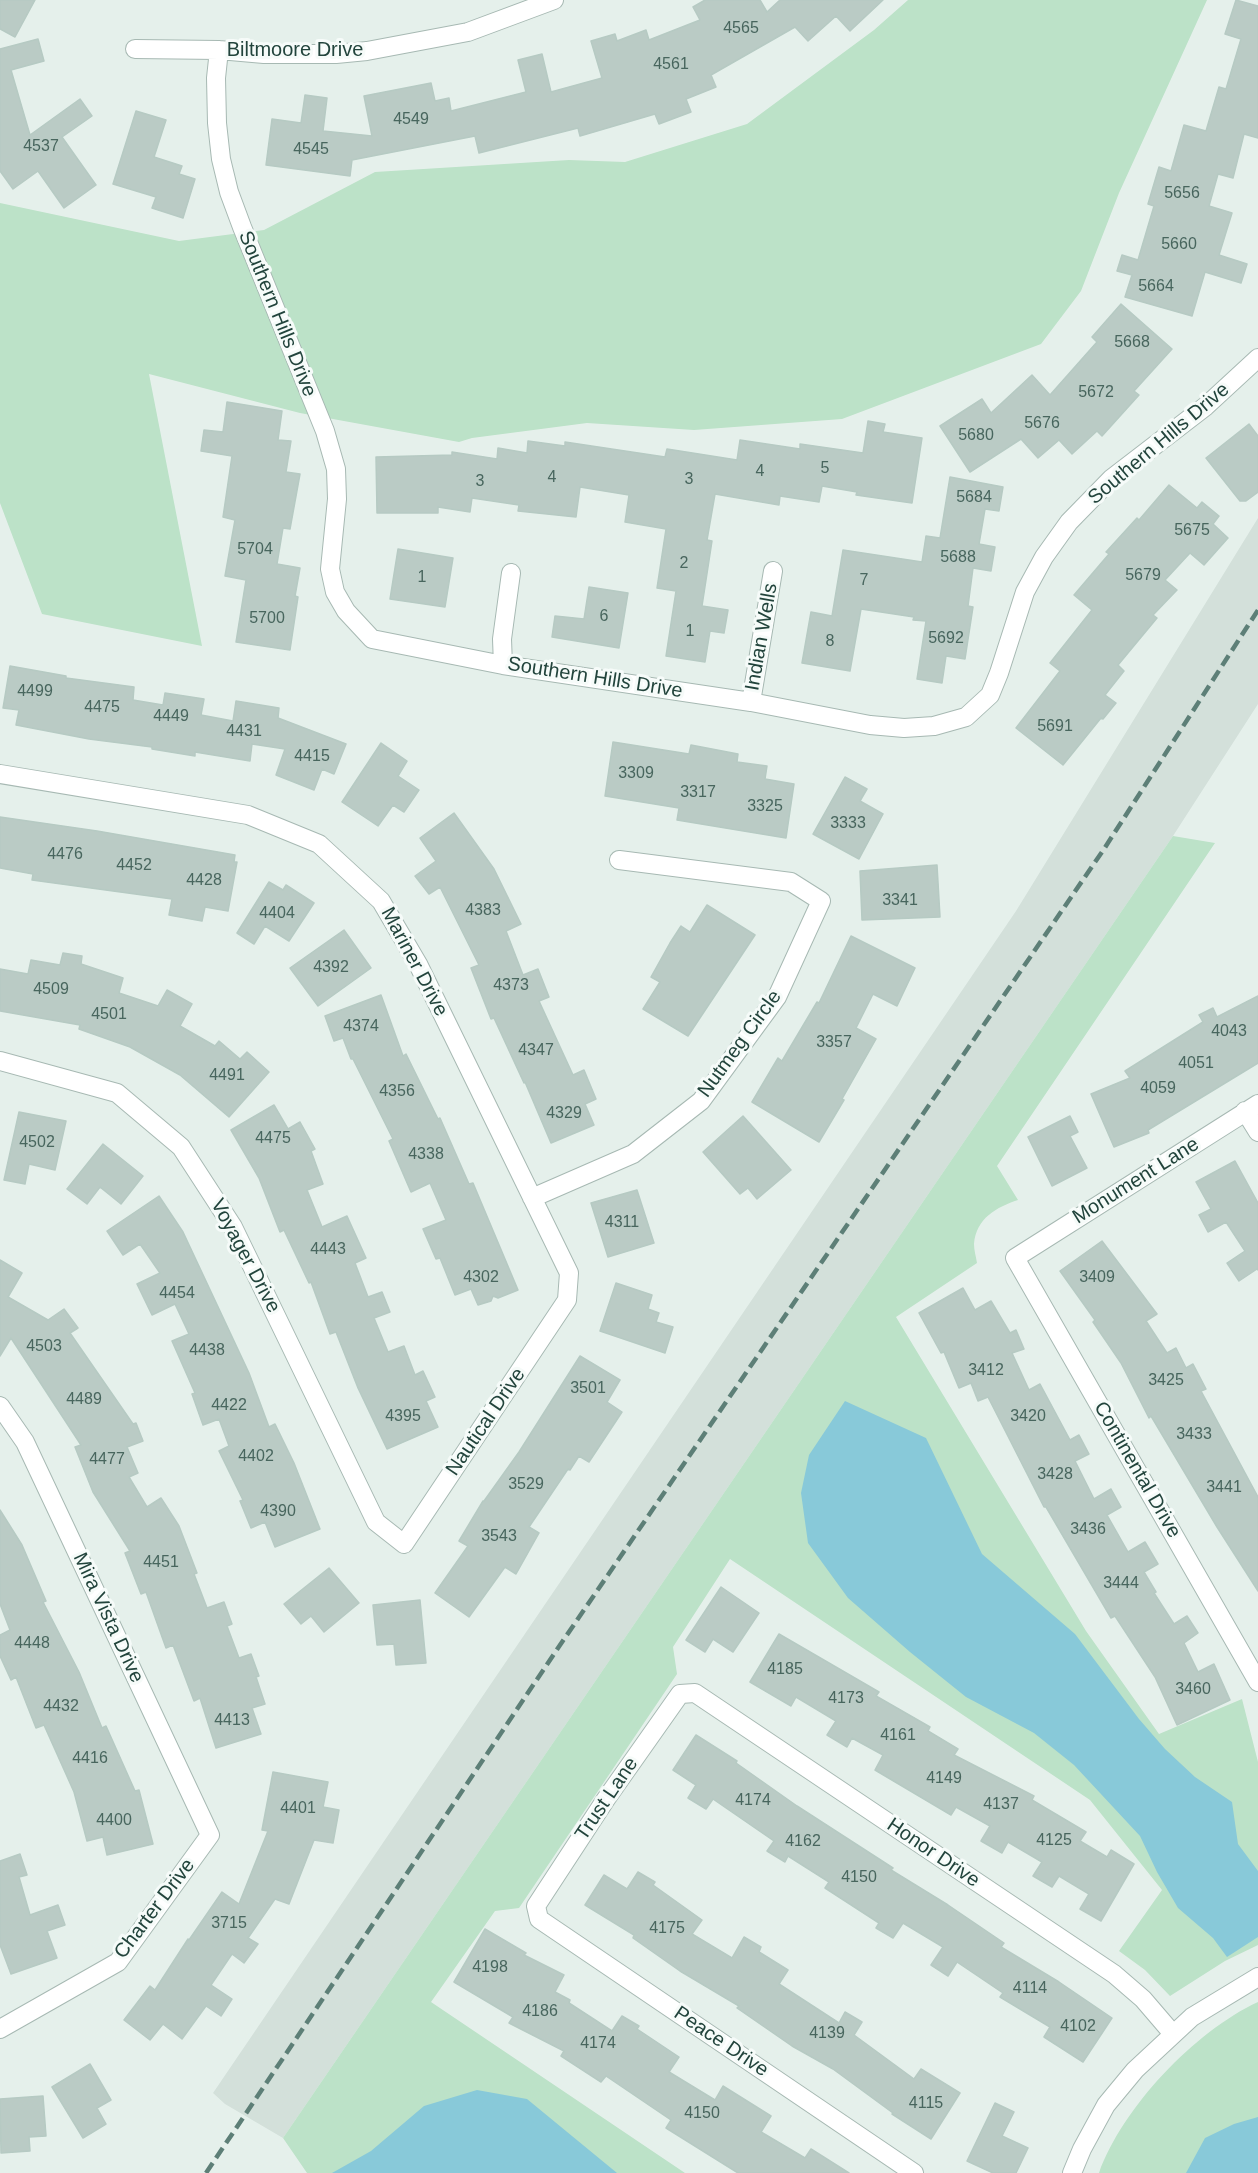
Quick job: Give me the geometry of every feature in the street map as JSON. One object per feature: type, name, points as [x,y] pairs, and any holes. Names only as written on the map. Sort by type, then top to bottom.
[{"type":"street","name":"Biltmoore Drive","points":[[135,49],[219,50],[264,54],[336,54],[367,51],[468,32],[554,0]]},
{"type":"street","name":"Southern Hills Drive","points":[[219,50],[216,78],[216,123],[229,192],[325,431],[336,469],[337,499],[330,569],[335,592],[346,611],[372,639],[503,665],[751,702],[870,725],[904,728],[934,726],[966,717],[990,695],[1024,592],[1044,556],[1069,522],[1111,479],[1206,406],[1258,358]]},
{"type":"street","name":"Indian Wells","points":[[751,702],[773,571]]},
{"type":"street","points":[[503,665],[502,639],[511,573]]},
{"type":"street","name":"Mariner Drive","points":[[0,774],[248,815],[319,844],[381,901],[418,964],[569,1273],[567,1300]]},
{"type":"street","name":"Nutmeg Circle","points":[[532,1198],[633,1154],[700,1101],[777,997],[821,902],[791,882],[619,860]]},
{"type":"street","name":"Voyager Drive","points":[[0,1061],[117,1093],[181,1147],[233,1227],[376,1522],[404,1544]]},
{"type":"street","points":[[1252,1108],[1258,1132]]},
{"type":"street","name":"Monument Lane","points":[[1015,1258],[1252,1108]]},
{"type":"street","name":"Continental Drive","points":[[1015,1258],[1258,1681]]},
{"type":"street","name":"Nautical Drive","points":[[404,1544],[567,1300]]},
{"type":"street","name":"Mira Vista Drive","points":[[0,1406],[25,1442],[210,1835]]},
{"type":"street","name":"Honor Drive","points":[[680,1694],[695,1693],[1114,1974],[1143,1999],[1173,2034]]},
{"type":"street","name":"Trust Lane","points":[[536,1906],[606,1799],[680,1694]]},
{"type":"street","name":"Charter Drive","points":[[0,2029],[118,1962],[210,1835]]},
{"type":"street","name":"Peace Drive","points":[[536,1906],[539,1919],[914,2173]]},
{"type":"street","points":[[1072,2173],[1106,2105],[1135,2070],[1192,2017],[1258,1977]]},
{"type":"shaded area","points":[[1258,518],[1258,704],[1173,836],[283,2138],[225,2104],[213,2093],[1016,911]]},
{"type":"green space","points":[[908,0],[1207,0],[1119,193],[1081,291],[1041,344],[842,419],[694,430],[587,423],[472,438],[459,442],[300,413],[149,374],[202,646],[42,614],[0,503],[0,203],[179,241],[264,230],[375,172],[569,160],[625,162],[747,124],[874,30]]},
{"type":"green space","points":[[1173,836],[1215,843],[997,1166],[1018,1200],[995,1210],[983,1220],[974,1244],[977,1263],[896,1317],[1086,1631],[1159,1734],[1242,1699],[1258,1762],[1258,1945],[1225,1961],[1170,1996],[1145,1970],[1119,1951],[1162,1890],[1090,1800],[730,1559],[673,1647],[677,1674],[519,1908],[495,1911],[431,2002],[685,2173],[307,2173],[283,2138]]},
{"type":"green space","points":[[1258,2002],[1258,2173],[1099,2173],[1125,2123],[1164,2074],[1210,2032]]},
{"type":"water","points":[[845,1401],[926,1438],[982,1554],[1075,1634],[1139,1719],[1165,1749],[1195,1777],[1232,1802],[1238,1844],[1258,1871],[1258,1937],[1227,1957],[1213,1938],[1178,1908],[1140,1836],[1074,1765],[1034,1733],[966,1697],[848,1598],[808,1543],[801,1493],[809,1455]]},
{"type":"water","points":[[477,2090],[527,2099],[617,2173],[332,2173],[371,2151],[424,2106]]},
{"type":"water","points":[[1258,2117],[1258,2173],[1186,2173],[1205,2138],[1234,2124]]},
{"type":"building","points":[[0,0],[35,0],[15,37],[0,29]]},
{"type":"building","points":[[705,0],[760,0],[767,12],[780,0],[883,0],[850,31],[836,16],[808,41],[795,27],[711,75],[716,87],[686,99],[691,112],[659,124],[655,114],[580,136],[578,128],[479,153],[475,136],[352,160],[350,176],[266,165],[272,119],[301,123],[305,95],[327,98],[323,131],[372,136],[364,96],[431,83],[435,101],[449,98],[451,111],[526,92],[518,60],[542,54],[551,92],[602,78],[591,41],[615,34],[617,41],[646,30],[649,40],[700,20],[693,7]]},
{"type":"building","points":[[1236,0],[1258,6],[1258,138],[1244,134],[1233,178],[1218,174],[1209,206],[1232,213],[1219,255],[1247,264],[1241,283],[1205,272],[1192,316],[1125,297],[1132,275],[1117,271],[1122,255],[1138,260],[1154,206],[1148,204],[1159,167],[1171,171],[1184,125],[1206,131],[1219,87],[1226,89],[1241,39],[1225,34]]},
{"type":"building","points":[[38,39],[44,61],[11,70],[30,135],[80,99],[92,116],[62,137],[96,185],[64,208],[38,171],[13,189],[0,171],[0,49]]},
{"type":"building","points":[[136,111],[166,120],[154,157],[182,166],[179,174],[195,179],[183,218],[152,208],[156,197],[113,184]]},
{"type":"building","points":[[1121,304],[1172,349],[1134,391],[1139,395],[1102,436],[1097,431],[1072,454],[1059,440],[1038,458],[1021,439],[970,472],[940,426],[982,399],[991,413],[1032,375],[1050,395],[1097,342],[1092,337]]},
{"type":"building","points":[[227,402],[282,411],[278,440],[291,441],[286,472],[300,474],[290,529],[283,528],[277,564],[300,568],[290,650],[236,642],[246,580],[225,576],[235,520],[223,517],[232,456],[201,451],[204,430],[223,432]]},
{"type":"building","points":[[868,421],[885,424],[883,432],[922,438],[912,503],[856,495],[857,492],[822,486],[819,502],[780,496],[779,505],[715,494],[707,540],[712,541],[702,606],[728,610],[724,633],[710,631],[705,662],[666,656],[676,591],[657,588],[666,529],[625,522],[629,495],[580,487],[576,517],[518,511],[519,505],[472,498],[470,512],[438,507],[438,513],[377,513],[376,457],[452,455],[452,452],[497,459],[498,448],[527,453],[528,441],[565,446],[565,442],[665,457],[667,449],[737,460],[740,440],[800,449],[800,444],[863,453]]},
{"type":"building","points":[[1249,424],[1258,436],[1258,492],[1246,501],[1240,501],[1206,458]]},
{"type":"building","points":[[950,477],[1003,487],[999,511],[985,509],[979,544],[995,547],[991,571],[973,568],[968,606],[973,607],[965,659],[946,656],[942,683],[917,679],[926,621],[861,609],[850,671],[802,663],[811,612],[832,616],[843,550],[922,562],[926,536],[940,538]]},
{"type":"building","points":[[1169,485],[1197,508],[1202,502],[1219,516],[1213,524],[1228,538],[1204,565],[1190,553],[1165,580],[1177,590],[1153,615],[1157,618],[1118,665],[1124,671],[1105,695],[1116,703],[1063,765],[1016,728],[1060,671],[1050,663],[1092,610],[1074,595],[1109,554],[1106,552],[1137,518],[1139,520]]},
{"type":"building","points":[[398,549],[453,558],[445,607],[390,599]]},
{"type":"building","points":[[589,587],[628,593],[619,648],[552,637],[555,616],[584,619]]},
{"type":"building","points":[[10,666],[66,676],[66,678],[134,687],[133,700],[163,705],[165,693],[204,699],[201,715],[233,721],[236,701],[279,708],[278,718],[346,744],[334,774],[322,769],[314,790],[276,775],[285,749],[252,744],[250,761],[195,752],[195,756],[16,725],[19,710],[3,708]]},
{"type":"building","points":[[613,742],[689,754],[691,745],[738,754],[737,762],[767,766],[765,779],[794,784],[786,838],[677,820],[679,808],[605,796]]},
{"type":"building","points":[[381,743],[407,761],[398,776],[419,790],[404,812],[393,805],[378,826],[342,802]]},
{"type":"building","points":[[845,777],[867,789],[860,801],[883,814],[859,859],[813,834]]},
{"type":"building","points":[[454,813],[494,869],[521,924],[506,931],[523,975],[538,969],[549,997],[539,1001],[573,1075],[584,1070],[596,1099],[585,1104],[594,1125],[551,1143],[525,1082],[494,1018],[491,1019],[471,968],[479,965],[440,887],[429,894],[415,876],[436,861],[420,838]]},
{"type":"building","points":[[0,817],[235,855],[234,862],[237,862],[228,911],[205,907],[202,921],[169,915],[172,899],[32,880],[33,874],[0,868]]},
{"type":"building","points":[[937,865],[940,917],[862,920],[860,871]]},
{"type":"building","points":[[269,882],[283,890],[286,885],[314,903],[289,941],[265,926],[254,944],[237,933]]},
{"type":"building","points":[[707,905],[755,935],[688,1036],[643,1009],[660,982],[651,977],[670,943],[681,926],[690,932]]},
{"type":"building","points":[[344,930],[371,968],[318,1006],[290,968]]},
{"type":"building","points":[[851,936],[915,968],[897,1006],[873,994],[856,1028],[876,1039],[819,1142],[752,1102],[778,1058],[782,1061],[817,1002],[819,1003]]},
{"type":"building","points":[[63,953],[82,956],[81,964],[123,978],[119,993],[158,1006],[167,990],[192,1004],[180,1026],[215,1046],[219,1041],[240,1059],[247,1052],[269,1072],[229,1117],[180,1075],[130,1047],[79,1029],[80,1025],[0,1011],[0,969],[28,974],[31,960],[60,965]]},
{"type":"building","points":[[381,995],[403,1056],[406,1054],[438,1119],[440,1118],[469,1184],[473,1183],[518,1290],[498,1298],[493,1296],[491,1301],[478,1305],[471,1289],[455,1295],[440,1258],[436,1259],[423,1229],[446,1220],[430,1183],[411,1192],[389,1141],[393,1139],[351,1059],[343,1038],[334,1041],[325,1016]]},
{"type":"building","points":[[1258,996],[1258,1063],[1148,1130],[1149,1133],[1114,1147],[1091,1094],[1130,1078],[1125,1071],[1203,1022],[1199,1015],[1213,1008],[1217,1017]]},
{"type":"building","points":[[274,1105],[288,1129],[300,1122],[315,1149],[311,1151],[323,1184],[307,1190],[322,1227],[347,1216],[366,1258],[355,1263],[368,1297],[382,1292],[390,1312],[374,1318],[388,1352],[404,1346],[415,1375],[423,1371],[435,1397],[426,1401],[438,1427],[387,1449],[358,1388],[336,1332],[330,1334],[311,1282],[309,1283],[284,1230],[280,1232],[259,1178],[231,1130]]},
{"type":"building","points":[[19,1112],[66,1121],[55,1170],[29,1164],[25,1184],[4,1180]]},
{"type":"building","points":[[743,1116],[791,1170],[757,1199],[748,1188],[740,1194],[703,1152]]},
{"type":"building","points":[[1070,1116],[1078,1132],[1070,1136],[1087,1168],[1052,1186],[1028,1137]]},
{"type":"building","points":[[103,1144],[143,1176],[121,1204],[100,1187],[87,1204],[67,1189]]},
{"type":"building","points":[[1235,1161],[1258,1203],[1258,1270],[1239,1281],[1227,1263],[1245,1251],[1226,1222],[1208,1232],[1199,1215],[1211,1209],[1196,1182]]},
{"type":"building","points":[[637,1190],[654,1243],[608,1257],[591,1203]]},
{"type":"building","points":[[159,1196],[183,1232],[249,1373],[269,1427],[275,1424],[294,1463],[320,1529],[275,1547],[265,1522],[251,1528],[240,1501],[243,1500],[219,1451],[229,1446],[219,1419],[203,1425],[192,1394],[195,1393],[172,1341],[189,1334],[175,1304],[152,1315],[137,1284],[160,1273],[140,1244],[123,1255],[107,1231]]},
{"type":"building","points":[[1102,1241],[1157,1314],[1146,1321],[1167,1353],[1176,1348],[1186,1368],[1193,1364],[1206,1389],[1201,1391],[1258,1497],[1258,1591],[1151,1416],[1149,1418],[1121,1363],[1093,1322],[1095,1320],[1060,1271]]},
{"type":"building","points":[[0,1260],[22,1273],[8,1297],[48,1320],[64,1309],[78,1328],[70,1333],[133,1424],[136,1423],[143,1441],[127,1447],[138,1473],[129,1477],[147,1507],[161,1498],[179,1526],[197,1573],[194,1574],[207,1608],[224,1602],[232,1624],[227,1626],[239,1658],[251,1654],[265,1704],[252,1708],[261,1734],[216,1748],[200,1698],[194,1701],[173,1645],[166,1648],[146,1592],[141,1594],[125,1553],[130,1551],[93,1492],[75,1447],[81,1445],[11,1338],[0,1356]]},
{"type":"building","points":[[616,1283],[652,1295],[648,1309],[659,1313],[656,1322],[673,1327],[665,1353],[600,1331]]},
{"type":"building","points":[[963,1288],[975,1310],[991,1301],[1010,1333],[1016,1330],[1024,1349],[1012,1353],[1029,1390],[1040,1384],[1070,1440],[1079,1435],[1089,1454],[1075,1461],[1094,1499],[1111,1489],[1121,1507],[1107,1515],[1128,1552],[1145,1542],[1158,1564],[1144,1572],[1156,1592],[1154,1593],[1174,1624],[1187,1616],[1198,1633],[1184,1643],[1198,1672],[1214,1664],[1230,1700],[1177,1725],[1155,1677],[1115,1616],[1111,1618],[1044,1507],[988,1397],[978,1401],[971,1383],[959,1388],[944,1352],[941,1353],[919,1313]]},
{"type":"building","points":[[580,1356],[620,1380],[607,1402],[622,1412],[589,1462],[579,1456],[570,1470],[568,1469],[529,1527],[539,1533],[516,1574],[505,1567],[469,1617],[435,1593],[468,1546],[459,1541],[483,1501],[519,1452]]},
{"type":"building","points":[[0,1510],[22,1545],[46,1601],[43,1602],[79,1672],[102,1728],[106,1726],[135,1791],[139,1790],[153,1844],[107,1855],[103,1837],[87,1841],[74,1792],[44,1725],[36,1728],[16,1677],[11,1680],[0,1656],[0,1635],[10,1630],[0,1604]]},
{"type":"building","points":[[329,1568],[359,1603],[324,1632],[311,1616],[301,1624],[284,1604]]},
{"type":"building","points":[[721,1587],[759,1613],[733,1652],[713,1639],[705,1652],[686,1640]]},
{"type":"building","points":[[420,1600],[426,1663],[396,1665],[394,1644],[377,1645],[373,1605]]},
{"type":"building","points":[[779,1634],[879,1692],[876,1696],[930,1727],[928,1731],[958,1749],[954,1755],[1034,1796],[1032,1800],[1086,1832],[1080,1841],[1107,1857],[1111,1850],[1134,1864],[1101,1921],[1080,1909],[1089,1894],[1059,1876],[1052,1887],[1033,1876],[1042,1862],[1008,1842],[1002,1853],[981,1841],[990,1826],[956,1807],[951,1815],[875,1770],[883,1755],[852,1738],[847,1747],[827,1735],[836,1721],[796,1697],[791,1706],[750,1682]]},
{"type":"building","points":[[696,1735],[737,1761],[736,1763],[797,1806],[893,1868],[891,1870],[1004,1943],[1001,1947],[1112,2018],[1083,2062],[1044,2037],[1050,2027],[1000,1997],[1003,1993],[957,1962],[948,1976],[931,1965],[943,1947],[903,1923],[893,1938],[876,1928],[879,1923],[825,1888],[829,1882],[788,1856],[785,1862],[767,1851],[774,1841],[713,1799],[706,1809],[688,1798],[696,1785],[673,1770]]},
{"type":"building","points":[[273,1772],[328,1782],[323,1807],[339,1810],[333,1843],[314,1840],[289,1904],[275,1899],[248,1938],[258,1944],[244,1963],[232,1954],[211,1985],[232,1999],[221,2016],[206,2006],[182,2039],[163,2024],[150,2040],[124,2020],[150,1986],[155,1990],[222,1892],[239,1904],[268,1831],[262,1830]]},
{"type":"building","points":[[20,1854],[27,1875],[19,1877],[30,1915],[58,1905],[65,1925],[47,1931],[57,1958],[11,1974],[0,1945],[0,1861]]},
{"type":"building","points":[[638,1872],[655,1882],[653,1885],[702,1920],[692,1934],[732,1958],[744,1937],[761,1947],[759,1952],[788,1970],[779,1984],[839,2023],[845,2012],[862,2022],[854,2035],[914,2079],[921,2069],[960,2093],[931,2139],[892,2114],[833,2069],[792,2046],[737,2008],[739,2006],[680,1971],[633,1938],[634,1935],[585,1905],[604,1875],[627,1889]]},
{"type":"building","points":[[485,1929],[526,1953],[524,1955],[564,1975],[555,1992],[570,2000],[569,2003],[612,2031],[622,2016],[639,2026],[637,2029],[679,2057],[669,2072],[715,2100],[723,2086],[771,2116],[761,2132],[805,2158],[811,2149],[849,2173],[738,2173],[666,2128],[671,2120],[606,2076],[601,2082],[561,2056],[564,2051],[509,2023],[513,2017],[454,1982]]},
{"type":"building","points":[[90,2064],[111,2100],[97,2108],[106,2124],[83,2138],[52,2087]]},
{"type":"building","points":[[43,2096],[46,2136],[29,2137],[30,2151],[1,2153],[0,2099]]},
{"type":"building","points":[[995,2103],[1014,2112],[1002,2136],[1028,2148],[1016,2173],[993,2173],[967,2161]]},
{"type":"railway","points":[[206,2173],[558,1648],[1104,849],[1258,610]]}]
